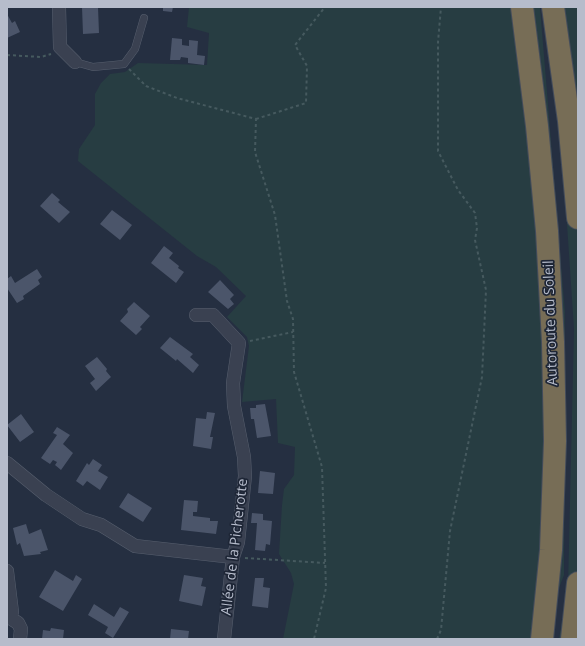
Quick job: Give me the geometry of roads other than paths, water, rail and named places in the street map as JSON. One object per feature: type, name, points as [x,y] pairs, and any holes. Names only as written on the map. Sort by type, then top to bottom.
[{"type":"highway","name":"Autoroute du Soleil","points":[[522,7],[537,126],[546,223],[554,342],[554,457],[551,550],[542,639]]},
{"type":"highway","points":[[553,7],[569,121],[578,218]]},
{"type":"highway","points":[[572,639],[578,584]]},
{"type":"street","points":[[59,7],[60,47],[75,62]]},
{"type":"street","name":"Allée de la Picherotte","points":[[196,315],[213,315],[239,343],[233,383],[234,406],[244,457],[244,476],[238,542],[233,557],[224,639]]},
{"type":"street","points":[[7,463],[46,494],[82,519],[101,524],[135,546],[233,557]]},
{"type":"street","points":[[7,571],[12,612],[8,616],[18,623],[21,629],[20,639]]},
{"type":"lane","points":[[75,62],[94,67],[124,64],[135,49],[144,18]]}]
